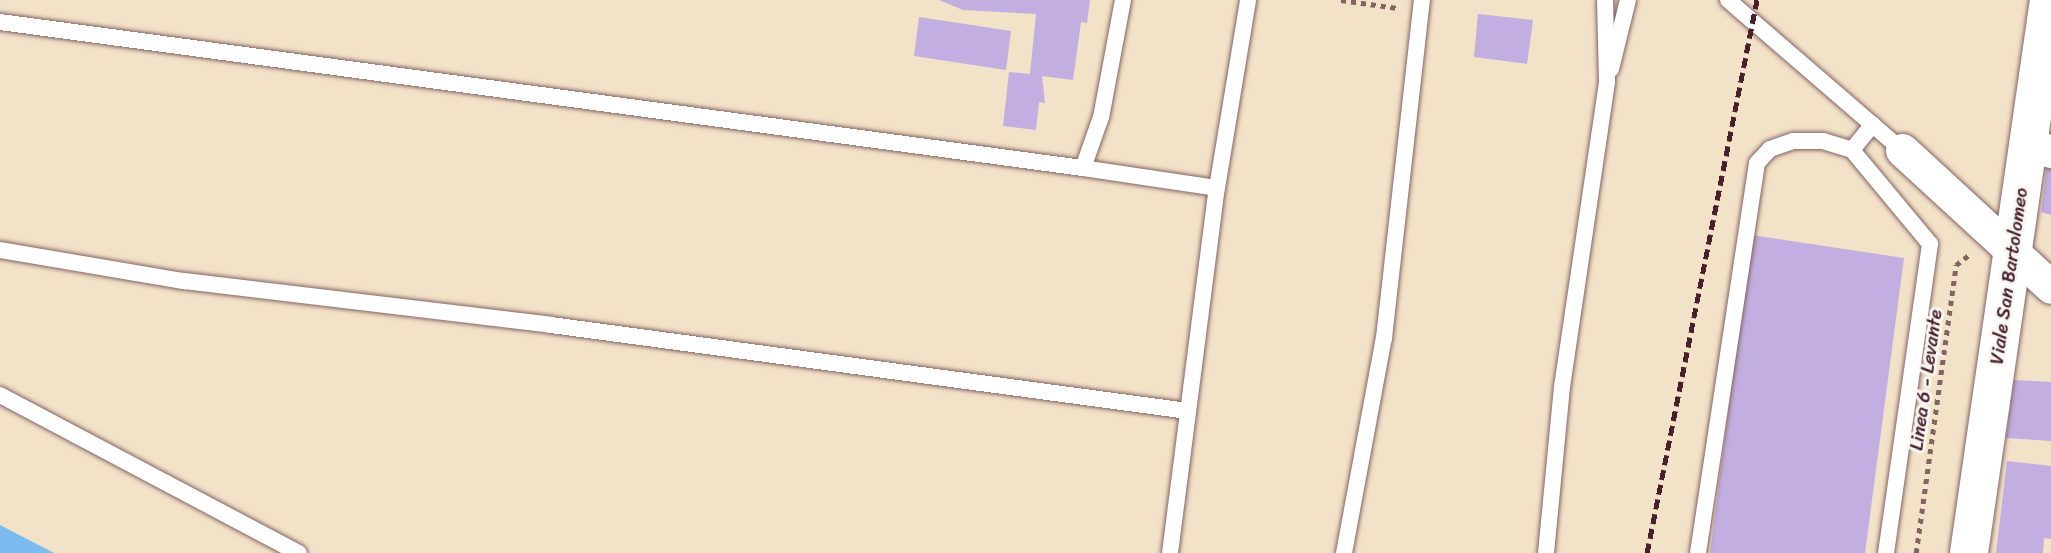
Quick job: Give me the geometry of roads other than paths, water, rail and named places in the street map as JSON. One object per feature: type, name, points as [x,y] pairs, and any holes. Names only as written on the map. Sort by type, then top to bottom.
[{"type":"main road","name":"Viale San Bartolomeo","points":[[1969,553],[2012,252],[2039,149],[2049,0]]},
{"type":"street","points":[[1902,150],[2051,287]]},
{"type":"lane","points":[[1083,168],[1101,117],[1124,0]]},
{"type":"lane","points":[[1170,553],[1217,188],[1248,0]]},
{"type":"lane","points":[[1345,553],[1384,338],[1422,0]]},
{"type":"lane","points":[[1605,0],[1607,81]]},
{"type":"lane","points":[[1546,553],[1562,387],[1607,81],[1628,0]]},
{"type":"lane","points":[[1728,0],[1902,150]]},
{"type":"lane","points":[[0,22],[1217,188]]},
{"type":"lane","points":[[1852,150],[1873,124]]},
{"type":"lane","points":[[1698,553],[1756,163],[1770,149],[1793,141],[1822,141],[1852,150],[1930,244],[1886,553]]},
{"type":"lane","points":[[0,250],[184,281],[551,324],[1188,411]]},
{"type":"lane","points":[[0,395],[299,553]]},
{"type":"water","points":[[0,525],[54,553],[0,553]]},
{"type":"railway","points":[[1647,553],[1757,0]]}]
